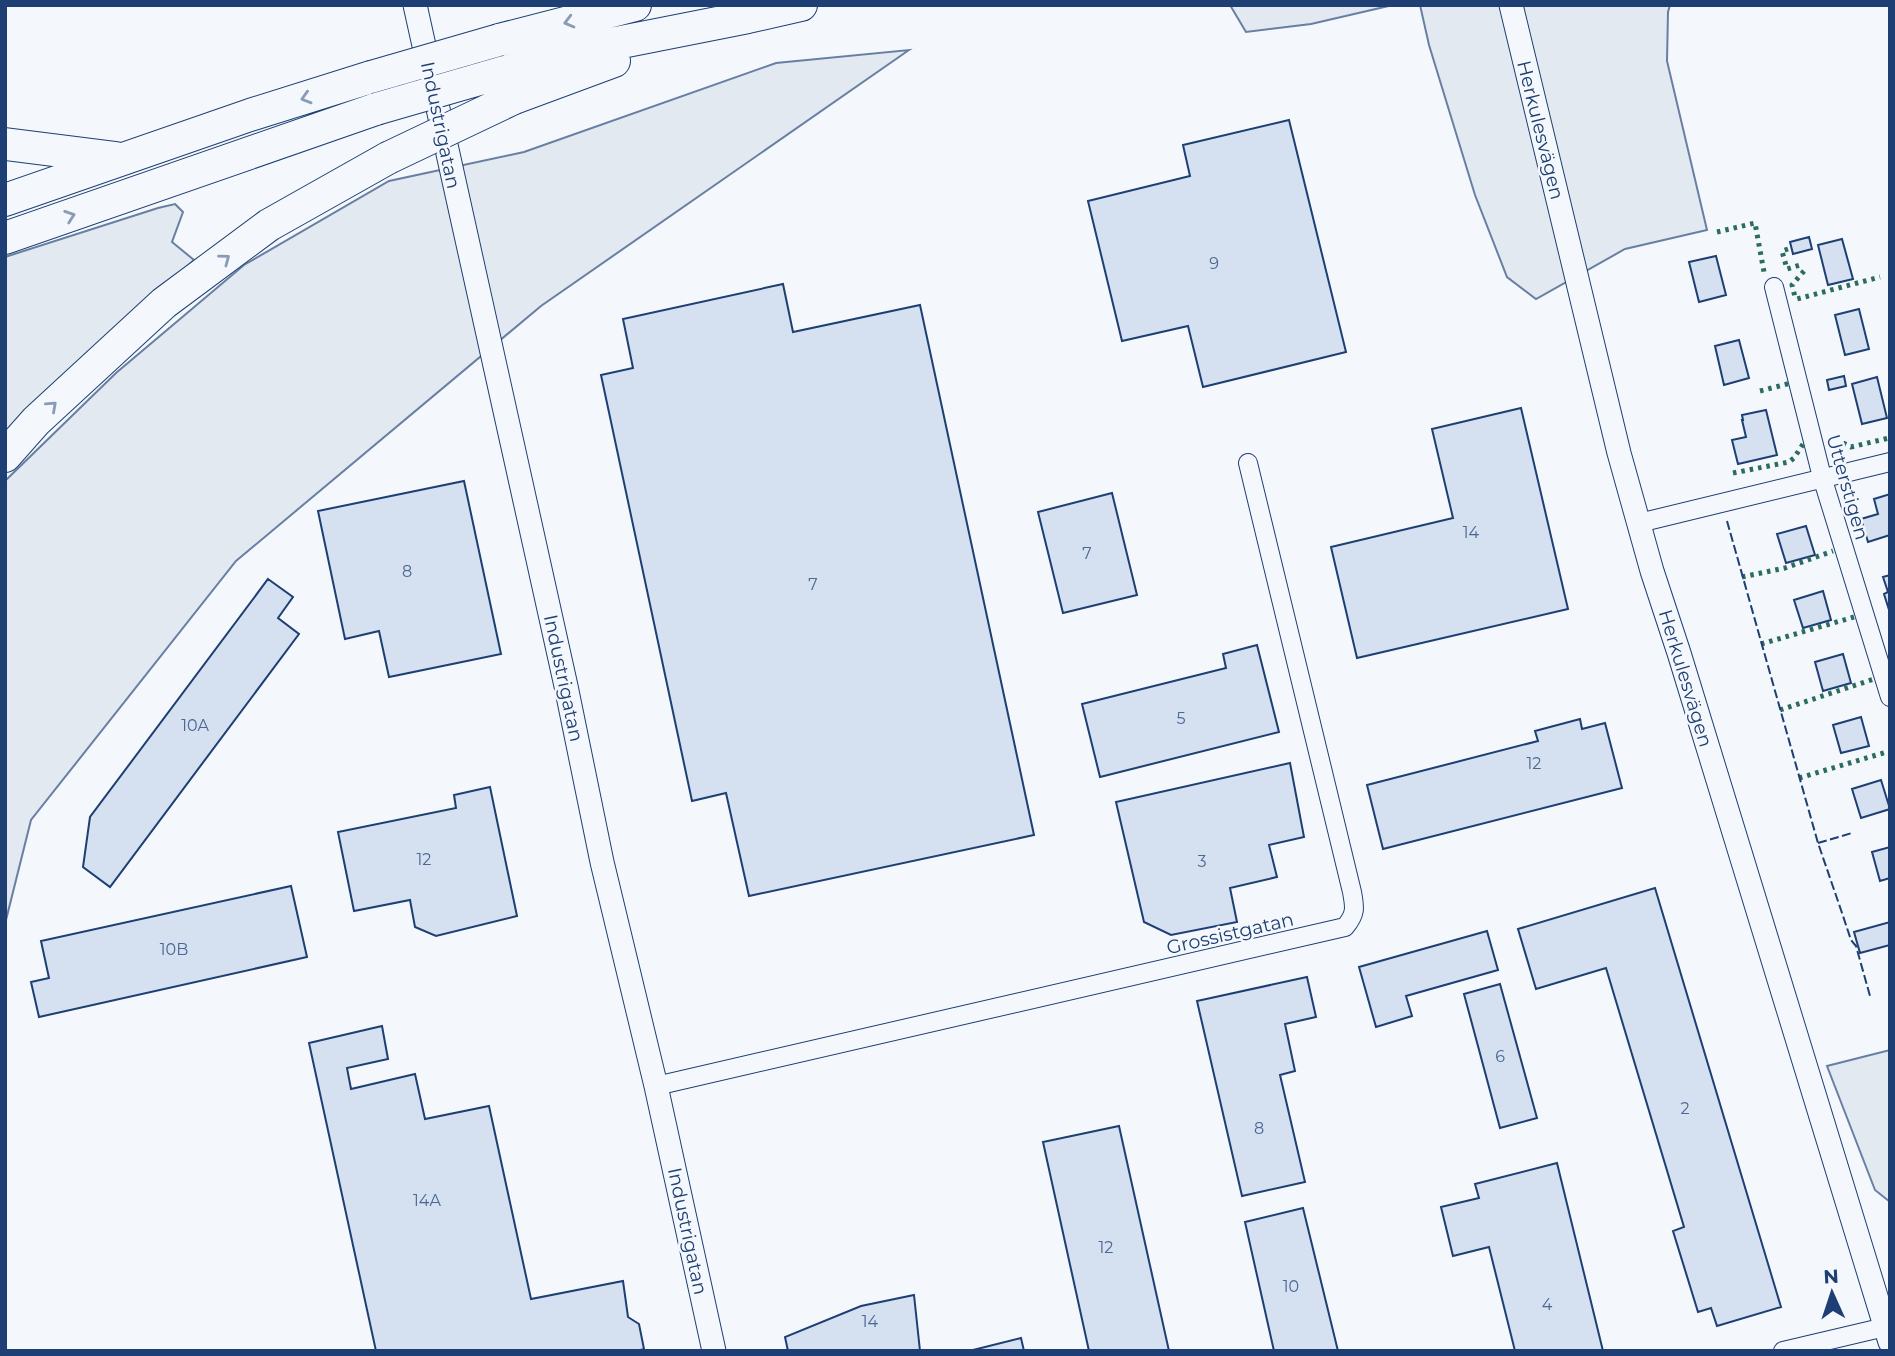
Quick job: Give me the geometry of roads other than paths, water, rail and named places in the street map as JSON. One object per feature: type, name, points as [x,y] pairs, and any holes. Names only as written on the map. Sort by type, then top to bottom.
[{"type":"highway","points":[[5,200],[250,115],[371,77],[635,5]]},
{"type":"highway","points":[[5,456],[36,421],[164,303],[269,225],[509,85],[586,49],[801,5]]},
{"type":"highway","points":[[5,238],[376,109],[509,85]]},
{"type":"highway","points":[[5,144],[124,159]]},
{"type":"street","name":"Industrigatan","points":[[415,5],[566,685],[602,862],[656,1086],[714,1351]]},
{"type":"street","name":"Herkulesvägen","points":[[1510,5],[1619,453],[1651,571],[1679,653],[1888,1335]]},
{"type":"street","name":"Utterstigen","points":[[1774,287],[1822,477],[1890,697]]},
{"type":"street","points":[[1639,523],[1890,462]]},
{"type":"street","name":"Grossistgatan","points":[[656,1086],[1345,927],[1353,917],[1352,891],[1248,463]]},
{"type":"street","points":[[1783,1351],[1888,1335]]}]
